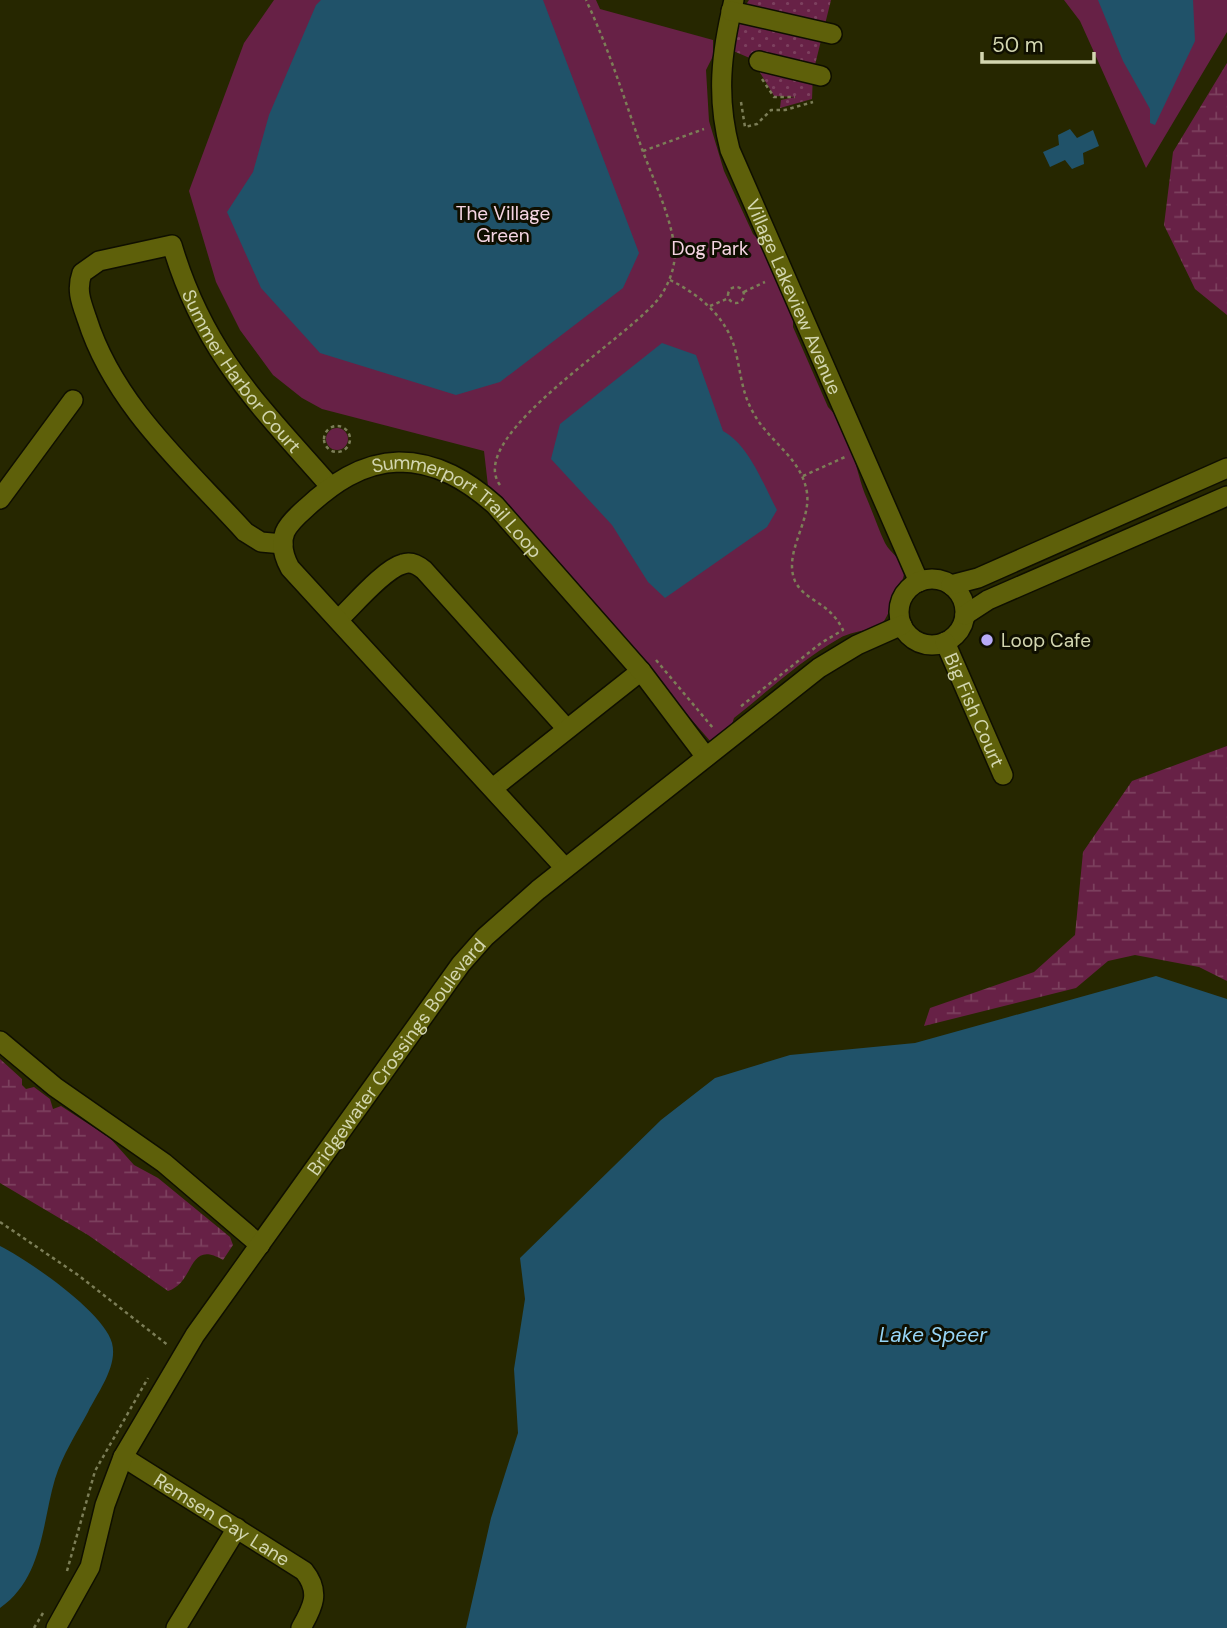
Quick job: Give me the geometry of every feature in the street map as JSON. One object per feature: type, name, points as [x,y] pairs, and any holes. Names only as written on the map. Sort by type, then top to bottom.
[{"type":"street","points":[[733,6],[832,34]]},
{"type":"street","name":"Village Lakeview Avenue","points":[[733,6],[722,51],[719,85],[730,150],[919,582]]},
{"type":"street","points":[[759,61],[821,76]]},
{"type":"street","name":"Summer Harbor Court","points":[[283,544],[261,542],[245,532],[144,422],[103,361],[89,328],[78,293],[82,273],[90,265],[172,244],[184,286],[213,344],[256,402],[330,486]]},
{"type":"street","points":[[0,499],[73,400]]},
{"type":"street","name":"Summerport Trail Loop","points":[[283,544],[285,532],[293,520],[330,486],[357,472],[398,462],[438,469],[458,477],[495,505],[646,663],[706,757]]},
{"type":"street","points":[[951,585],[962,598],[965,615],[959,631],[945,642],[920,643],[902,625],[902,600],[919,582],[935,580],[951,585],[978,578],[1227,468]]},
{"type":"street","points":[[965,615],[988,600],[1227,496]]},
{"type":"street","points":[[283,544],[290,568],[565,867]]},
{"type":"street","points":[[338,620],[393,569],[408,563],[416,564],[567,729]]},
{"type":"street","name":"Bridgewater Crossings Boulevard","points":[[56,1628],[90,1567],[105,1505],[123,1457],[195,1335],[461,964],[516,908],[565,867],[819,668],[857,645],[902,625]]},
{"type":"street","name":"Big Fish Court","points":[[945,642],[1003,775]]},
{"type":"street","points":[[493,788],[646,663]]},
{"type":"street","points":[[0,1041],[55,1087],[164,1163],[260,1245]]},
{"type":"street","name":"Remsen Cay Lane","points":[[123,1457],[297,1565],[310,1578],[314,1589],[314,1603],[301,1628]]},
{"type":"street","points":[[176,1628],[237,1528]]},
{"type":"path","points":[[507,493],[494,476],[497,451],[519,424],[561,384],[643,317],[670,281],[675,261],[674,245],[643,151],[604,38],[586,0]]},
{"type":"path","points":[[776,110],[778,98]]},
{"type":"path","points":[[741,102],[745,127],[757,124],[771,110],[813,102]]},
{"type":"path","points":[[643,151],[704,129]]},
{"type":"path","points":[[670,281],[710,306],[730,337],[746,399],[755,416],[791,457],[802,476],[807,494],[807,517],[792,567],[795,580],[802,592],[830,611],[842,629]]},
{"type":"path","points":[[744,292],[765,282]]},
{"type":"path","points":[[733,287],[739,287],[744,292],[744,299],[738,303],[729,298],[728,292],[733,287]]},
{"type":"path","points":[[710,306],[729,298]]},
{"type":"path","points":[[346,449],[335,452],[322,442],[329,429],[341,427],[350,437],[346,449],[351,458]]},
{"type":"path","points":[[802,476],[861,451]]},
{"type":"path","points":[[646,663],[713,728]]},
{"type":"path","points":[[0,1222],[78,1275],[169,1346]]},
{"type":"green space","name":"The Village Green","points":[[274,0],[596,0],[600,9],[713,40],[713,56],[706,70],[709,121],[724,171],[753,234],[760,241],[793,316],[793,327],[828,407],[843,427],[882,537],[903,569],[901,583],[884,621],[840,638],[812,656],[734,718],[731,727],[711,742],[488,486],[484,451],[322,409],[302,398],[273,375],[240,330],[216,282],[189,191],[244,43]]},
{"type":"green space","points":[[749,0],[831,0],[813,73],[812,99],[780,108],[781,100],[795,97],[774,96],[752,59],[731,50],[739,16]]},
{"type":"green space","points":[[1064,0],[1227,0],[1227,32],[1146,168],[1080,21]]},
{"type":"green space","points":[[1227,63],[1227,315],[1195,289],[1164,225],[1173,152]]},
{"type":"green space","points":[[337,428],[345,431],[348,439],[345,447],[337,450],[329,447],[326,439],[329,431]]},
{"type":"green space","points":[[1227,746],[1227,981],[1199,967],[1135,955],[1108,961],[1076,988],[924,1026],[930,1008],[1034,972],[1075,935],[1083,852],[1132,781]]},
{"type":"green space","points":[[0,1059],[22,1079],[22,1085],[26,1089],[34,1087],[50,1099],[53,1109],[61,1106],[110,1138],[134,1165],[158,1178],[230,1237],[233,1245],[223,1260],[211,1255],[197,1258],[177,1286],[168,1291],[88,1235],[0,1183]]},
{"type":"water","points":[[321,0],[543,0],[639,253],[623,288],[500,382],[456,395],[320,353],[261,288],[227,212],[253,172],[269,115],[316,5]]},
{"type":"water","points":[[1098,0],[1193,0],[1195,41],[1155,125],[1150,123],[1150,109],[1123,61]]},
{"type":"water","points":[[1070,129],[1077,138],[1093,130],[1099,146],[1083,153],[1084,164],[1072,169],[1065,160],[1050,167],[1043,152],[1059,145],[1058,135]]},
{"type":"water","points":[[662,343],[696,355],[723,431],[748,455],[777,510],[767,527],[665,598],[648,582],[612,525],[551,459],[560,424]]},
{"type":"water","name":"Lake Speer","points":[[1156,976],[1227,999],[1227,1628],[466,1628],[491,1518],[518,1433],[514,1369],[525,1299],[520,1258],[661,1120],[715,1078],[790,1055],[915,1043]]},
{"type":"water","points":[[0,1246],[46,1275],[80,1302],[106,1331],[113,1352],[106,1379],[58,1470],[33,1566],[14,1596],[0,1608]]},
{"type":"place","name":"Loop Cafe","points":[[987,640]]},
{"type":"park label","name":"Dog Park","points":[[710,248]]}]
